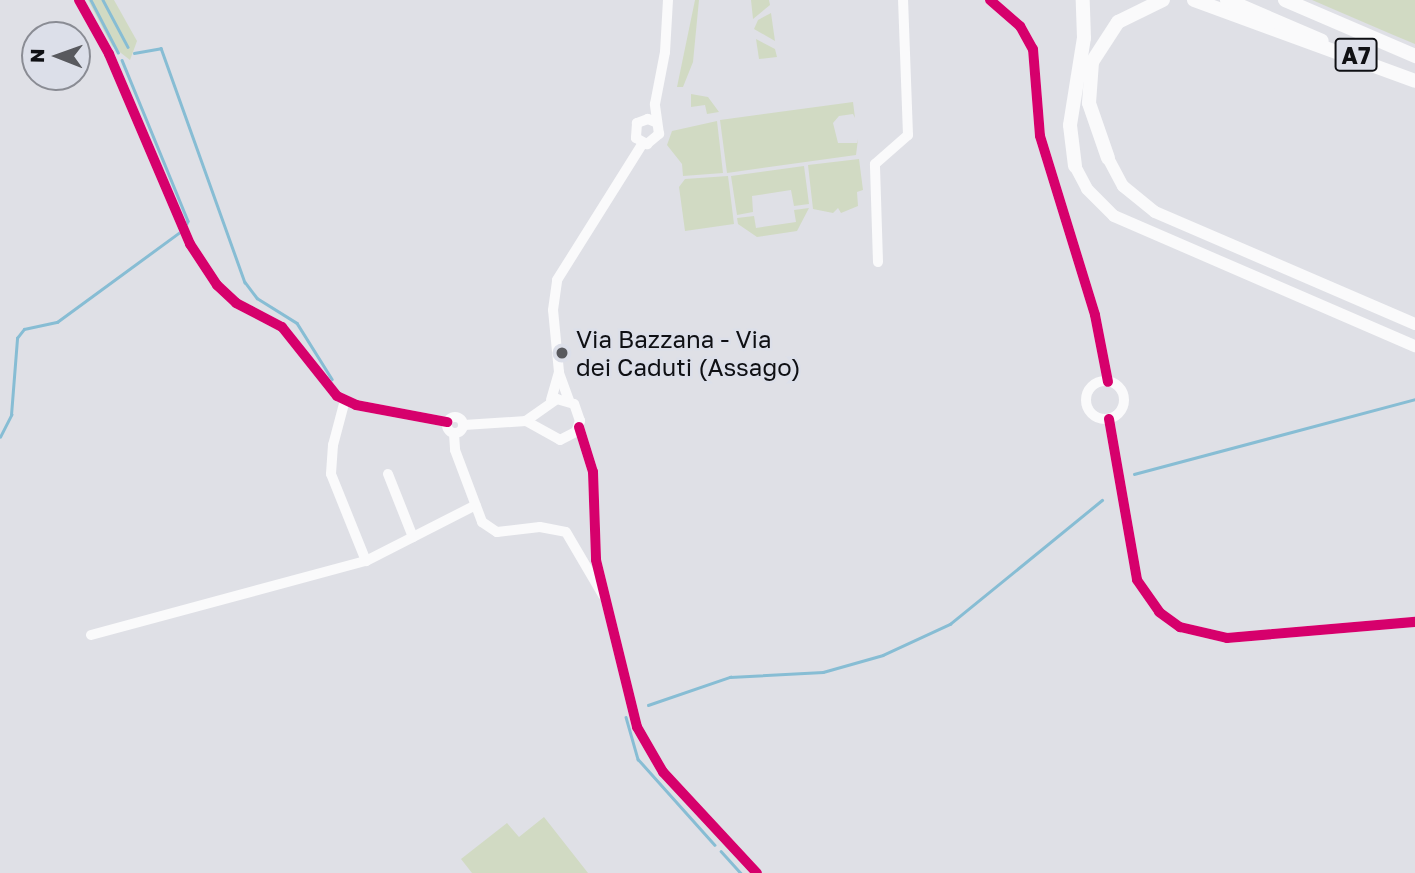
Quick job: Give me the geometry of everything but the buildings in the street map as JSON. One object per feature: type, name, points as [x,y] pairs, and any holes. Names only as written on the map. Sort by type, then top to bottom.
[{"type":"highway","points":[[1075,166],[1070,125],[1084,38],[1083,0]]},
{"type":"highway","points":[[1108,158],[1088,103],[1092,62],[1118,22],[1136,9],[1163,0]]},
{"type":"highway","points":[[1195,0],[1415,81]]},
{"type":"highway","name":"A7","points":[[1227,0],[1415,81]]},
{"type":"highway","name":"A7","points":[[1285,0],[1415,56]]},
{"type":"main road","points":[[1108,158],[1126,190],[1160,214],[1415,324]]},
{"type":"main road","points":[[1075,166],[1087,189],[1114,216],[1415,346]]},
{"type":"street","points":[[79,0],[109,54],[180,223],[205,269],[236,303],[282,327],[323,383],[345,400],[447,422],[458,417],[464,425]]},
{"type":"street","points":[[667,0],[655,122],[657,138],[643,143],[574,246],[557,280],[553,310],[559,372],[569,400],[580,415],[579,427],[593,472],[594,543],[630,704],[644,742],[663,772],[757,873]]},
{"type":"street","points":[[878,262],[875,164],[908,135],[902,0]]},
{"type":"street","points":[[990,0],[1020,26],[1033,49],[1040,136],[1095,315],[1108,382]]},
{"type":"street","points":[[643,143],[636,138],[635,126],[644,119],[655,122]]},
{"type":"street","points":[[526,421],[551,400],[559,372]]},
{"type":"street","points":[[1108,382],[1119,388],[1124,400],[1120,412],[1109,419],[1093,415],[1086,399],[1093,386],[1108,382]]},
{"type":"street","points":[[345,400],[330,460],[333,485],[366,561]]},
{"type":"street","points":[[551,400],[569,400]]},
{"type":"street","points":[[542,408],[542,430]]},
{"type":"street","points":[[1109,419],[1138,580],[1159,612],[1180,627],[1227,638],[1415,622]]},
{"type":"street","points":[[454,434],[464,425],[526,421],[550,437],[566,439],[586,452]]},
{"type":"street","points":[[447,422],[454,434],[476,505],[489,529],[510,531],[540,527],[565,532],[605,598]]},
{"type":"street","points":[[566,439],[579,427]]},
{"type":"street","points":[[388,474],[413,537]]},
{"type":"street","points":[[91,635],[366,561],[476,505]]},
{"type":"green space","points":[[88,0],[114,0],[137,41],[130,60],[112,46]]},
{"type":"green space","points":[[695,0],[699,0],[693,62],[683,87],[677,87]]},
{"type":"green space","points":[[751,0],[769,0],[770,5],[753,19]]},
{"type":"green space","points":[[1312,0],[1415,0],[1415,44],[1391,34]]},
{"type":"green space","points":[[771,13],[775,41],[754,29],[758,20]]},
{"type":"green space","points":[[756,39],[775,49],[777,57],[759,59]]},
{"type":"green space","points":[[691,94],[708,97],[719,112],[707,114],[705,105],[691,107]]},
{"type":"green space","points":[[853,102],[855,118],[853,114],[839,116],[833,123],[838,143],[857,143],[858,139],[856,155],[727,173],[720,120]]},
{"type":"green space","points":[[717,121],[723,173],[683,176],[682,164],[667,145],[672,131]]},
{"type":"green space","points":[[859,159],[863,190],[857,192],[858,206],[841,213],[838,208],[833,213],[813,209],[808,165]]},
{"type":"green space","points":[[804,166],[809,204],[794,206],[791,190],[752,196],[753,212],[737,215],[731,176]]},
{"type":"green space","points":[[728,176],[734,224],[685,231],[679,187],[685,179]]},
{"type":"green space","points":[[809,208],[797,231],[757,237],[738,224],[737,218],[754,216],[756,228],[796,222],[794,210]]},
{"type":"green space","points":[[544,817],[588,873],[472,873],[461,859],[507,823],[519,837]]},
{"type":"waterway","points":[[91,0],[118,52]]},
{"type":"waterway","points":[[103,0],[128,47]]},
{"type":"waterway","points":[[134,53],[161,48],[245,282],[257,298],[297,323],[332,379]]},
{"type":"waterway","points":[[122,60],[188,221],[186,226]]},
{"type":"waterway","points":[[0,437],[11,415],[17,338],[24,329],[57,322],[180,232]]},
{"type":"waterway","points":[[1134,474],[1415,399]]},
{"type":"waterway","points":[[648,705],[730,677],[823,672],[883,655],[950,624],[1102,500]]},
{"type":"waterway","points":[[626,717],[638,759],[715,845]]},
{"type":"waterway","points":[[721,851],[741,873]]},
{"type":"cycle path","points":[[79,0],[109,54],[190,244],[217,285],[236,303],[282,327],[337,396],[356,405],[447,422]]},
{"type":"cycle path","points":[[990,0],[1020,26],[1033,49],[1040,136],[1095,315],[1108,382]]},
{"type":"cycle path","points":[[1109,419],[1137,580],[1159,612],[1180,627],[1227,638],[1415,622]]},
{"type":"cycle path","points":[[579,427],[593,472],[596,560],[637,727],[663,772],[757,873]]},
{"type":"place","name":"Via Bazzana - Via dei Caduti (Assago)","points":[[562,353]]}]
